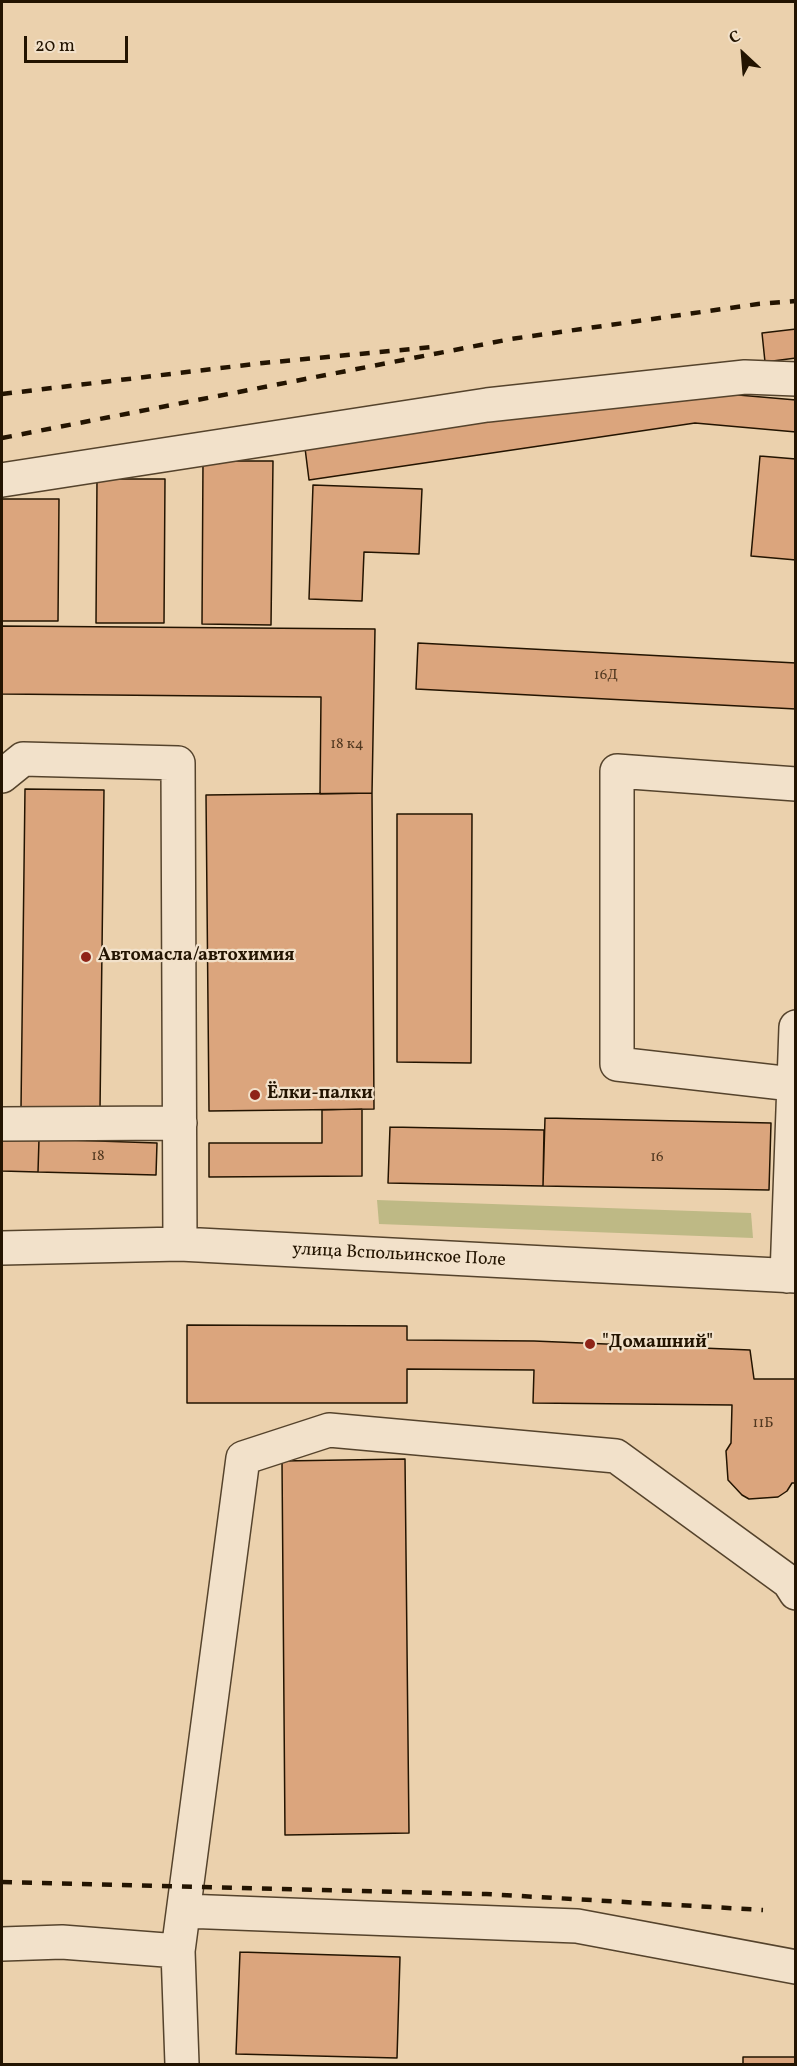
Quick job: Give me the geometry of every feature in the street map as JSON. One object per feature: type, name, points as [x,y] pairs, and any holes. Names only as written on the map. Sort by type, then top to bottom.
[{"type":"street","points":[[2,480],[488,405],[745,377],[795,379]]},
{"type":"street","points":[[2,776],[23,759],[178,763],[180,1244]]},
{"type":"street","points":[[792,1084],[617,1064],[617,771],[795,784]]},
{"type":"street","points":[[791,1276],[792,1084],[795,1027]]},
{"type":"street","points":[[2,1124],[180,1123]]},
{"type":"street","name":"улица Вспольинское Поле","points":[[2,1248],[180,1244],[791,1276]]},
{"type":"street","points":[[182,2064],[178,1951],[243,1458],[329,1430],[616,1456],[789,1582],[795,1593]]},
{"type":"street","points":[[183,1911],[577,1926],[795,1967]]},
{"type":"street","points":[[2,1944],[62,1942],[178,1951]]},
{"type":"shaded area","points":[[377,1200],[751,1213],[753,1238],[379,1224]]},
{"type":"building","points":[[796,329],[796,358],[765,362],[762,333]]},
{"type":"building","points":[[692,391],[796,400],[796,432],[695,423],[309,480],[305,448]]},
{"type":"building","points":[[760,456],[796,459],[796,560],[751,556]]},
{"type":"building","points":[[203,461],[273,461],[271,625],[202,624]]},
{"type":"building","points":[[97,479],[165,479],[164,623],[96,623]]},
{"type":"building","points":[[313,485],[422,489],[419,554],[364,552],[362,601],[309,599]]},
{"type":"building","points":[[2,499],[59,499],[58,621],[2,621]]},
{"type":"building","points":[[2,626],[375,629],[372,793],[320,794],[321,697],[2,694]]},
{"type":"building","points":[[418,643],[796,663],[796,709],[416,689]]},
{"type":"building","points":[[25,789],[104,790],[100,1109],[21,1108]]},
{"type":"building","points":[[372,793],[374,1109],[209,1111],[206,795]]},
{"type":"building","points":[[397,814],[472,814],[471,1063],[397,1062]]},
{"type":"building","points":[[362,1109],[362,1176],[209,1177],[209,1143],[322,1143],[322,1110]]},
{"type":"building","points":[[545,1118],[771,1123],[769,1190],[543,1186]]},
{"type":"building","points":[[390,1127],[544,1130],[543,1186],[388,1183]]},
{"type":"building","points":[[2,1138],[39,1139],[38,1172],[2,1171]]},
{"type":"building","points":[[39,1139],[157,1143],[156,1175],[38,1172]]},
{"type":"building","points":[[187,1325],[407,1326],[407,1340],[534,1341],[750,1350],[754,1379],[796,1379],[796,1483],[792,1483],[787,1491],[778,1497],[749,1499],[728,1480],[726,1451],[731,1443],[732,1405],[533,1403],[534,1370],[407,1369],[407,1403],[187,1403]]},
{"type":"building","points":[[405,1459],[409,1833],[285,1835],[282,1461]]},
{"type":"building","points":[[240,1952],[400,1957],[397,2058],[236,2054]]},
{"type":"building","points":[[743,2057],[796,2057],[796,2064],[743,2064]]},
{"type":"railway","points":[[2,438],[511,339],[758,304],[796,301]]},
{"type":"railway","points":[[2,394],[263,363],[433,347]]},
{"type":"railway","points":[[2,1882],[486,1894],[763,1910]]},
{"type":"place","name":"Автомасла/автохимия","points":[[86,957]]},
{"type":"place","name":"Ёлки-палки","points":[[255,1095]]},
{"type":"place","name":"\"Домашний\"","points":[[590,1344]]}]
